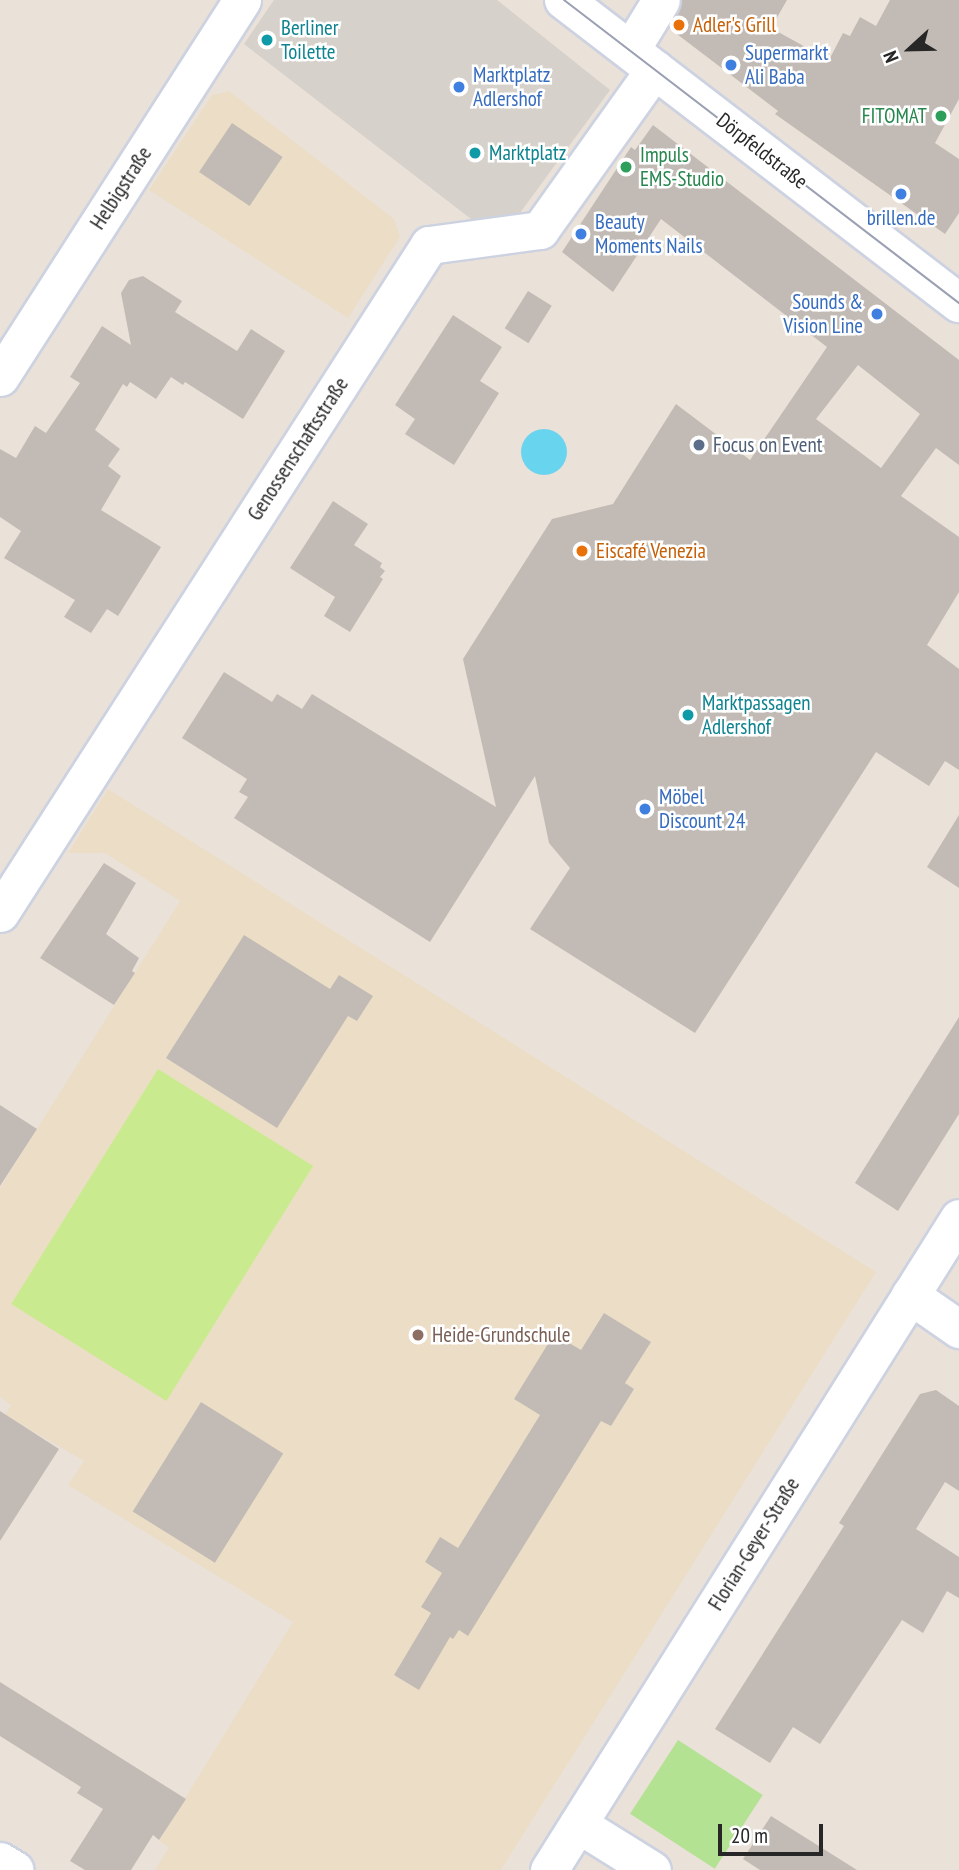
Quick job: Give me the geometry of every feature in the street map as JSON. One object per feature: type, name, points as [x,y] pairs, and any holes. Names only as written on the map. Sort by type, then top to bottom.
[{"type":"street","name":"Helbigstraße","points":[[0,377],[242,0]]},
{"type":"street","name":"Dörpfeldstraße","points":[[564,0],[959,303]]},
{"type":"street","name":"Genossenschaftsstraße","points":[[0,913],[429,245],[540,230],[643,59],[661,0]]},
{"type":"street","name":"Florian-Geyer-Straße","points":[[549,1870],[959,1218]]},
{"type":"street","points":[[910,1296],[959,1329]]},
{"type":"street","points":[[578,1824],[652,1870]]},
{"type":"street","points":[[0,1861],[15,1870]]},
{"type":"shaded area","name":"Marktplatz","points":[[274,0],[497,0],[610,90],[517,217],[475,222],[244,44]]},
{"type":"shaded area","points":[[229,91],[394,219],[400,237],[348,318],[149,190],[212,95]]},
{"type":"shaded area","name":"Heide-Grundschule","points":[[108,789],[876,1272],[501,1870],[155,1870],[169,1847],[159,1841],[293,1622],[68,1485],[84,1461],[5,1415],[11,1405],[0,1397],[0,1188],[180,901],[105,853],[68,853]]},
{"type":"green space","points":[[158,1069],[313,1166],[166,1401],[11,1304]]},
{"type":"green space","points":[[678,1740],[763,1795],[715,1869],[630,1814]]},
{"type":"water","points":[[544,429],[560,436],[567,452],[560,468],[544,475],[528,468],[521,452],[528,436]]},
{"type":"building","points":[[682,0],[787,0],[771,28],[829,60],[843,33],[850,36],[860,17],[876,26],[890,0],[959,0],[959,99],[935,143],[959,159],[959,213],[945,234],[775,114],[778,111],[669,28]]},
{"type":"building","points":[[232,123],[283,157],[250,206],[199,172]]},
{"type":"building","name":"Marktpassagen Adlershof","points":[[653,125],[959,360],[959,465],[936,448],[901,496],[959,537],[959,592],[927,645],[959,669],[959,770],[945,761],[929,786],[876,752],[695,1033],[530,929],[570,868],[549,843],[535,776],[430,942],[234,818],[248,797],[239,792],[247,779],[182,738],[224,672],[272,702],[277,694],[302,709],[312,694],[496,807],[463,659],[552,519],[613,504],[676,404],[750,460],[827,347],[661,219],[613,292],[562,252],[631,147],[635,150]],"holes":[[[858,365],[920,414],[881,468],[816,419]]]},
{"type":"building","points":[[143,276],[182,301],[175,312],[237,351],[251,329],[285,351],[243,419],[185,382],[183,385],[171,377],[156,399],[130,382],[127,387],[123,384],[95,430],[120,449],[108,466],[121,476],[101,510],[161,547],[118,616],[107,609],[91,633],[64,617],[75,600],[4,558],[21,531],[0,517],[0,449],[16,458],[35,426],[46,433],[80,383],[70,377],[102,326],[131,345],[121,293],[129,280]]},
{"type":"building","points":[[528,291],[552,306],[528,343],[505,328]]},
{"type":"building","points":[[453,315],[502,347],[480,381],[499,393],[454,465],[405,434],[415,419],[395,405]]},
{"type":"building","points":[[333,501],[368,524],[354,545],[382,563],[380,567],[385,571],[380,577],[383,579],[350,632],[324,616],[335,597],[290,568]]},
{"type":"building","points":[[959,815],[959,888],[927,867]]},
{"type":"building","points":[[104,863],[136,883],[106,934],[139,958],[132,971],[135,973],[114,1005],[40,958]]},
{"type":"building","points":[[244,935],[330,989],[339,975],[373,996],[357,1021],[348,1016],[277,1128],[166,1058]]},
{"type":"building","points":[[959,1017],[959,1114],[898,1211],[855,1183]]},
{"type":"building","points":[[0,1105],[37,1129],[0,1186]]},
{"type":"building","points":[[604,1313],[651,1342],[625,1383],[634,1389],[611,1426],[601,1421],[468,1636],[459,1630],[453,1639],[450,1637],[419,1690],[394,1675],[431,1613],[421,1607],[442,1573],[425,1562],[440,1537],[458,1548],[540,1415],[514,1399],[554,1334],[581,1350]]},
{"type":"building","points":[[936,1390],[959,1406],[959,1491],[945,1482],[916,1529],[959,1557],[959,1598],[947,1591],[923,1633],[902,1620],[820,1744],[793,1727],[770,1763],[715,1729],[844,1526],[839,1523],[920,1394]]},
{"type":"building","points":[[201,1402],[283,1453],[215,1563],[133,1511]]},
{"type":"building","points":[[0,1411],[59,1449],[0,1541]]},
{"type":"building","points":[[0,1682],[186,1799],[159,1840],[153,1835],[131,1870],[85,1870],[70,1861],[103,1809],[77,1793],[81,1787],[0,1736]]},
{"type":"building","points":[[771,1816],[857,1870],[760,1870],[743,1859]]},
{"type":"tram line","points":[[564,0],[959,303]]},
{"type":"place","name":"Adler's Grill","points":[[679,25]]},
{"type":"place","name":"Berliner Toilette","points":[[267,40]]},
{"type":"place","name":"Supermarkt Ali Baba","points":[[731,65]]},
{"type":"place","name":"Marktplatz Adlershof","points":[[459,87]]},
{"type":"place","name":"FITOMAT","points":[[941,116]]},
{"type":"place","name":"Marktplatz","points":[[475,153]]},
{"type":"place","name":"Impuls EMS-Studio","points":[[626,167]]},
{"type":"place","name":"brillen.de","points":[[901,194]]},
{"type":"place","name":"Beauty Moments Nails","points":[[581,234]]},
{"type":"place","name":"Sounds & Vision Line","points":[[877,314]]},
{"type":"place","name":"Focus on Event","points":[[699,445]]},
{"type":"place","name":"Eiscafé Venezia","points":[[582,551]]},
{"type":"place","name":"Marktpassagen Adlershof","points":[[688,715]]},
{"type":"place","name":"Möbel Discount 24","points":[[645,809]]},
{"type":"place","name":"Heide-Grundschule","points":[[418,1335]]}]
